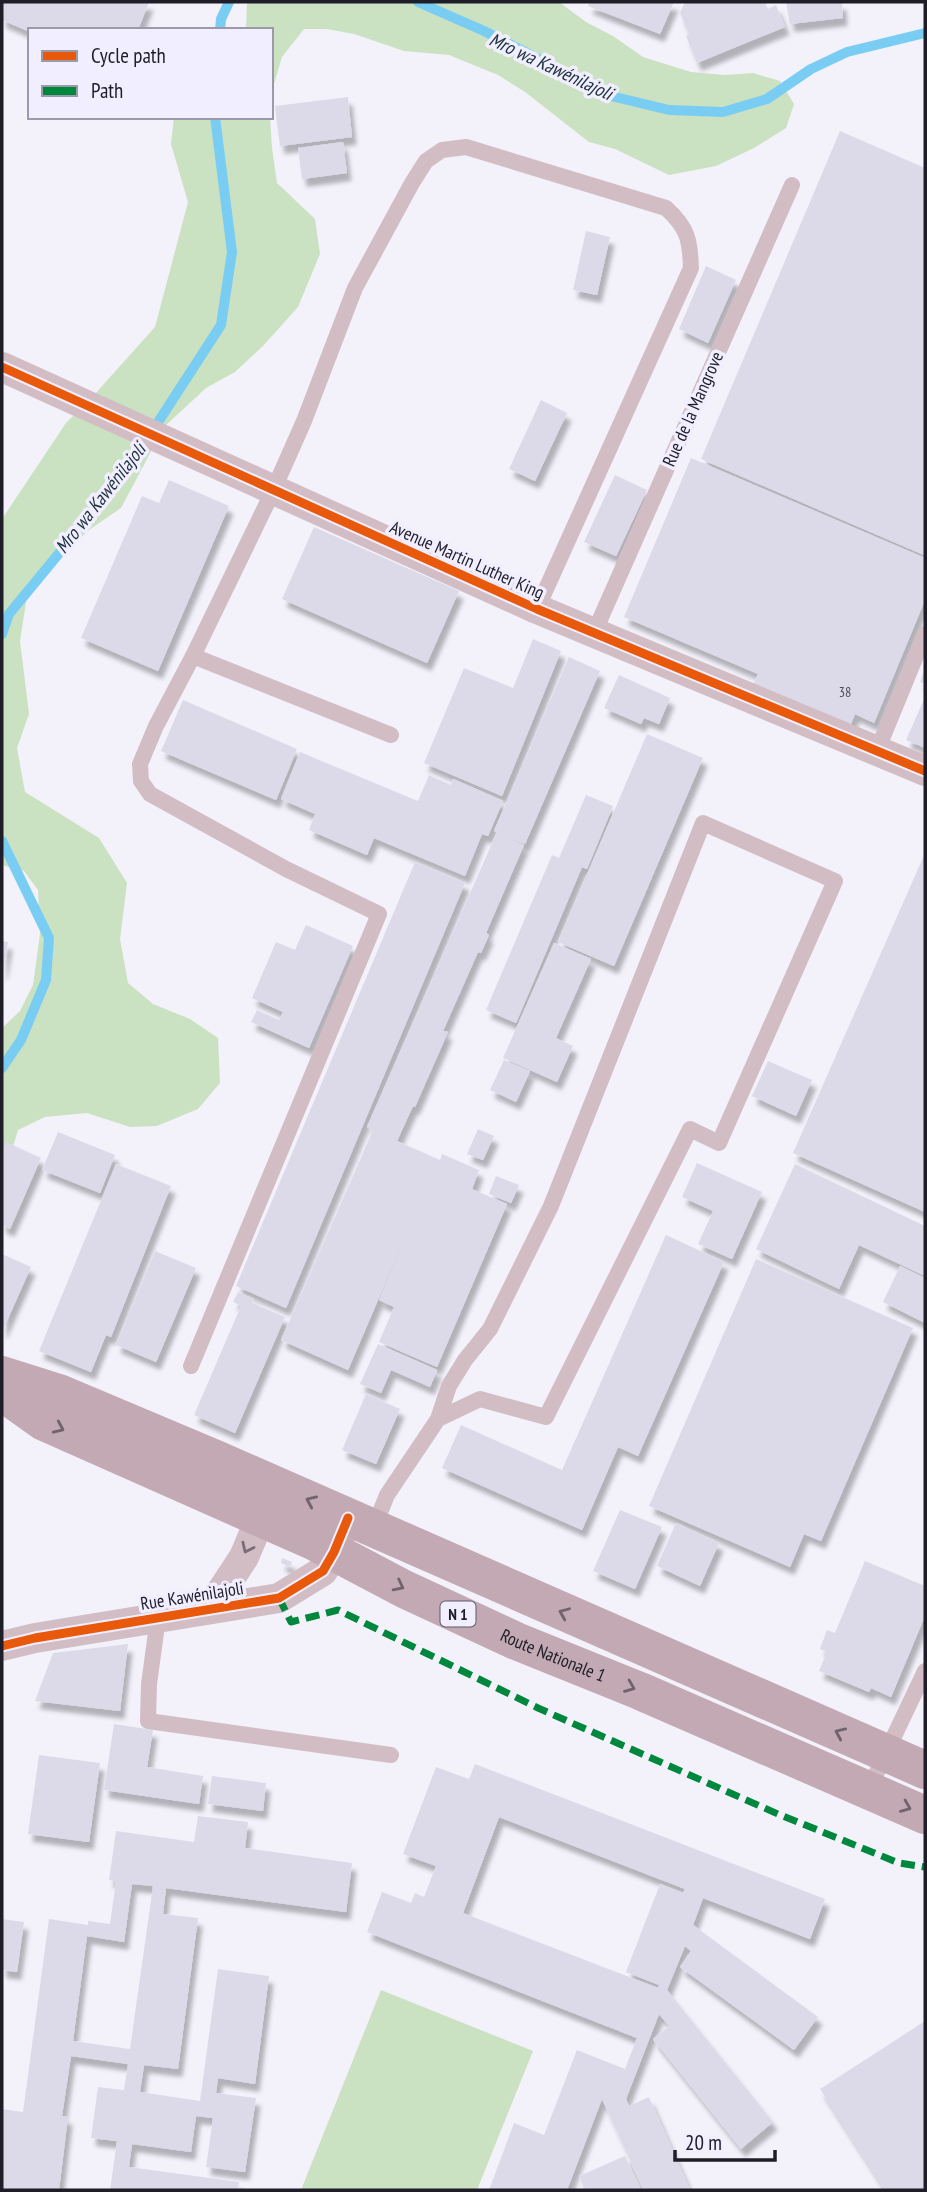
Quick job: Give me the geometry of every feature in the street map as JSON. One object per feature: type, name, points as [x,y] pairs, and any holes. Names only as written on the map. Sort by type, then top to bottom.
[{"type":"main road","name":"Route Nationale 1","points":[[2,1375],[59,1393],[267,1501],[357,1543],[925,1770]]},
{"type":"main road","name":"Route Nationale 1","points":[[2,1392],[44,1422],[267,1501]]},
{"type":"main road","name":"Route Nationale 1","points":[[357,1543],[404,1589],[516,1641],[640,1691],[925,1815]]},
{"type":"street","name":"Avenue Martin Luther King","points":[[2,367],[537,609],[925,771]]},
{"type":"street","name":"Rue Kawénilajoli","points":[[210,1609],[244,1557],[267,1501]]},
{"type":"street","name":"Rue Kawénilajoli","points":[[2,1646],[34,1638],[279,1598],[323,1571],[357,1543]]},
{"type":"lane","points":[[191,1366],[379,914],[286,869],[150,794],[141,780],[140,764],[156,726],[273,491],[304,421],[355,288],[412,183],[426,161],[442,150],[466,147],[666,208],[685,229],[690,243],[691,268],[537,609]]},
{"type":"lane","name":"Rue de la Mangrove","points":[[594,633],[792,185]]},
{"type":"lane","points":[[877,751],[925,634]]},
{"type":"lane","points":[[193,656],[391,735]]},
{"type":"lane","points":[[357,1543],[438,1419],[449,1386],[465,1360],[490,1329],[551,1206],[703,823],[835,881],[719,1143],[691,1129],[546,1417],[480,1399],[438,1419]]},
{"type":"lane","points":[[158,1618],[149,1684],[148,1721],[391,1755]]},
{"type":"lane","points":[[868,1791],[925,1671]]},
{"type":"green space","points":[[247,2],[559,2],[643,57],[691,72],[725,75],[753,73],[780,81],[794,104],[786,128],[754,148],[716,166],[669,175],[615,149],[589,142],[525,92],[498,75],[449,55],[404,51],[354,34],[327,29],[304,29],[282,57],[273,87],[273,28],[246,28]]},
{"type":"green space","points":[[174,119],[270,119],[277,183],[315,219],[320,254],[298,307],[235,372],[206,388],[164,427],[121,508],[89,530],[59,558],[27,596],[20,641],[29,714],[17,748],[25,792],[99,838],[127,883],[120,939],[128,983],[153,1004],[190,1019],[218,1038],[220,1083],[198,1109],[157,1126],[130,1127],[87,1113],[45,1117],[18,1130],[2,1184],[2,1028],[20,1011],[33,985],[40,934],[38,890],[24,871],[2,865],[2,519],[66,423],[155,327],[188,202],[171,144]]},
{"type":"green space","points":[[381,1990],[533,2051],[477,2190],[301,2190]]},
{"type":"building","points":[[2,2],[149,2],[139,28],[28,28],[28,31],[2,20]]},
{"type":"building","points":[[590,2],[674,2],[660,34],[588,6]]},
{"type":"building","points":[[685,2],[765,2],[768,9],[776,5],[785,27],[697,63],[680,13]]},
{"type":"building","points":[[786,2],[842,2],[843,18],[790,24]]},
{"type":"building","points":[[348,97],[352,137],[280,146],[275,106]]},
{"type":"building","points":[[840,131],[925,168],[924,555],[701,459]]},
{"type":"building","points":[[343,142],[347,173],[302,179],[298,148]]},
{"type":"building","points":[[586,231],[610,237],[597,295],[573,290]]},
{"type":"building","points":[[706,266],[736,280],[708,343],[679,329]]},
{"type":"building","points":[[541,400],[567,413],[535,481],[509,469]]},
{"type":"building","points":[[691,458],[925,558],[925,600],[874,723],[855,714],[850,726],[753,685],[758,674],[624,617]]},
{"type":"building","points":[[615,475],[647,490],[616,556],[584,542]]},
{"type":"building","points":[[169,480],[229,506],[158,671],[81,638],[142,496],[159,503]]},
{"type":"building","points":[[314,527],[459,591],[427,663],[282,599]]},
{"type":"building","points":[[533,639],[561,651],[502,796],[424,763],[464,668],[513,688]]},
{"type":"building","points":[[569,657],[600,671],[525,844],[508,838],[524,845],[486,933],[489,935],[481,953],[478,952],[443,1031],[448,1032],[397,1141],[440,1160],[442,1154],[479,1170],[472,1189],[507,1204],[437,1367],[379,1342],[394,1307],[379,1300],[408,1230],[348,1370],[281,1340],[373,1130],[367,1127],[497,832],[494,831]]},
{"type":"building","points":[[925,668],[925,684],[920,682]]},
{"type":"building","points":[[619,675],[670,698],[659,724],[644,718],[641,724],[604,708]]},
{"type":"building","points":[[925,697],[925,748],[906,740]]},
{"type":"building","points":[[183,700],[297,749],[276,800],[161,751]]},
{"type":"building","points":[[647,734],[703,758],[614,966],[558,942]]},
{"type":"building","points":[[300,752],[418,801],[429,775],[451,785],[453,779],[503,801],[488,836],[482,834],[465,876],[374,838],[367,855],[309,830],[315,814],[281,799]]},
{"type":"building","points":[[586,795],[613,806],[587,869],[582,867],[516,1023],[486,1010],[552,855],[559,858]]},
{"type":"building","points":[[925,853],[925,1212],[793,1153]]},
{"type":"building","points":[[415,862],[465,883],[286,1308],[236,1286]]},
{"type":"building","points":[[306,925],[353,946],[309,1048],[251,1022],[257,1010],[279,1020],[283,1012],[252,998],[276,942],[295,950]]},
{"type":"building","points":[[2,941],[8,942],[3,972],[2,972]]},
{"type":"building","points":[[554,943],[591,959],[556,1038],[573,1046],[557,1082],[503,1058]]},
{"type":"building","points":[[504,1060],[530,1071],[516,1102],[490,1090]]},
{"type":"building","points":[[768,1061],[812,1080],[796,1116],[752,1096]]},
{"type":"building","points":[[478,1129],[494,1136],[483,1160],[467,1154]]},
{"type":"building","points":[[58,1132],[115,1155],[100,1193],[42,1170]]},
{"type":"building","points":[[6,1142],[41,1158],[10,1229],[2,1225],[2,1152]]},
{"type":"building","points":[[697,1163],[762,1192],[732,1259],[698,1244],[713,1211],[682,1197]]},
{"type":"building","points":[[116,1164],[171,1186],[111,1337],[106,1335],[91,1372],[39,1351]]},
{"type":"building","points":[[795,1164],[925,1226],[925,1276],[859,1245],[839,1289],[756,1249]]},
{"type":"building","points":[[496,1176],[519,1185],[511,1203],[489,1194]]},
{"type":"building","points":[[666,1235],[724,1262],[638,1456],[618,1447],[582,1530],[442,1468],[461,1425],[562,1470]]},
{"type":"building","points":[[155,1251],[196,1268],[156,1362],[116,1345]]},
{"type":"building","points":[[2,1254],[31,1267],[2,1332]]},
{"type":"building","points":[[756,1259],[913,1328],[821,1541],[804,1534],[790,1567],[649,1506]]},
{"type":"building","points":[[900,1266],[925,1278],[925,1323],[883,1302]]},
{"type":"building","points":[[238,1292],[254,1299],[252,1303],[285,1317],[235,1433],[194,1415],[241,1306],[233,1302]]},
{"type":"building","points":[[378,1344],[437,1370],[430,1387],[391,1370],[381,1393],[360,1384]]},
{"type":"building","points":[[366,1394],[400,1409],[376,1464],[342,1450]]},
{"type":"building","points":[[620,1510],[662,1527],[635,1589],[593,1571]]},
{"type":"building","points":[[676,1523],[719,1543],[700,1586],[657,1566]]},
{"type":"building","points":[[282,1558],[292,1562],[290,1567],[281,1563]]},
{"type":"building","points":[[865,1561],[925,1586],[925,1616],[891,1697],[871,1688],[869,1692],[819,1671],[827,1652],[820,1649],[827,1630],[835,1633]]},
{"type":"building","points":[[128,1644],[120,1711],[35,1701],[53,1653]]},
{"type":"building","points":[[114,1724],[153,1730],[147,1767],[203,1776],[199,1804],[104,1790]]},
{"type":"building","points":[[39,1755],[100,1763],[89,1842],[28,1834]]},
{"type":"building","points":[[475,1764],[825,1899],[810,1939],[703,1898],[693,1925],[818,2017],[794,2050],[680,1967],[691,1951],[685,1946],[667,1990],[773,2122],[741,2149],[653,2039],[669,2026],[659,2014],[626,2099],[629,2106],[649,2097],[690,2190],[644,2190],[602,2099],[567,2190],[489,2190],[514,2123],[544,2135],[577,2050],[625,2069],[637,2038],[367,1932],[382,1892],[411,1903],[415,1893],[424,1897],[436,1866],[403,1854],[436,1767],[469,1779]],"holes":[[[499,1817],[685,1889],[683,1893],[660,1884],[626,1972],[659,1985],[658,1988],[463,1913]]]},
{"type":"building","points":[[212,1776],[266,1783],[263,1811],[208,1804]]},
{"type":"building","points":[[198,1816],[248,1822],[245,1848],[352,1863],[346,1912],[166,1888],[163,1914],[198,1918],[178,2069],[144,2065],[140,2092],[200,2101],[218,1969],[269,1976],[255,2084],[218,2078],[216,2093],[256,2098],[245,2172],[206,2167],[213,2118],[196,2116],[191,2152],[132,2144],[129,2167],[239,2182],[238,2190],[110,2190],[117,2141],[91,2138],[98,2087],[124,2090],[128,2064],[71,2056],[62,2116],[68,2117],[59,2190],[2,2190],[2,2109],[23,2112],[49,1919],[88,1925],[88,1921],[110,1924],[116,1881],[109,1880],[116,1831],[194,1842]],"holes":[[[132,1884],[153,1886],[130,2049],[73,2041],[87,1936],[124,1942]]]},
{"type":"building","points":[[2,1919],[24,1922],[17,1972],[2,1970]]},
{"type":"building","points":[[925,2021],[925,2190],[885,2190],[820,2089]]},
{"type":"building","points":[[625,2156],[641,2190],[585,2190],[579,2176]]},
{"type":"waterway","name":"Mro wa Kawénilajoli","points":[[220,28],[221,19],[229,2]]},
{"type":"waterway","name":"Mro wa Kawénilajoli","points":[[418,2],[484,31],[611,96],[669,110],[723,112],[767,99],[811,69],[847,52],[925,33]]},
{"type":"waterway","name":"Mro wa Kawénilajoli","points":[[2,634],[9,614],[75,534],[153,430],[221,325],[232,252],[215,119]]},
{"type":"waterway","name":"Mro wa Kawénilajoli","points":[[2,841],[49,938],[46,980],[21,1040],[2,1068]]},
{"type":"marked path","points":[[279,1598],[291,1622],[338,1610],[538,1708],[778,1814],[899,1863],[925,1867]]},
{"type":"cycle path","points":[[2,367],[537,609],[925,771]]},
{"type":"cycle path","points":[[2,1646],[35,1638],[279,1598],[323,1571],[348,1518]]}]
